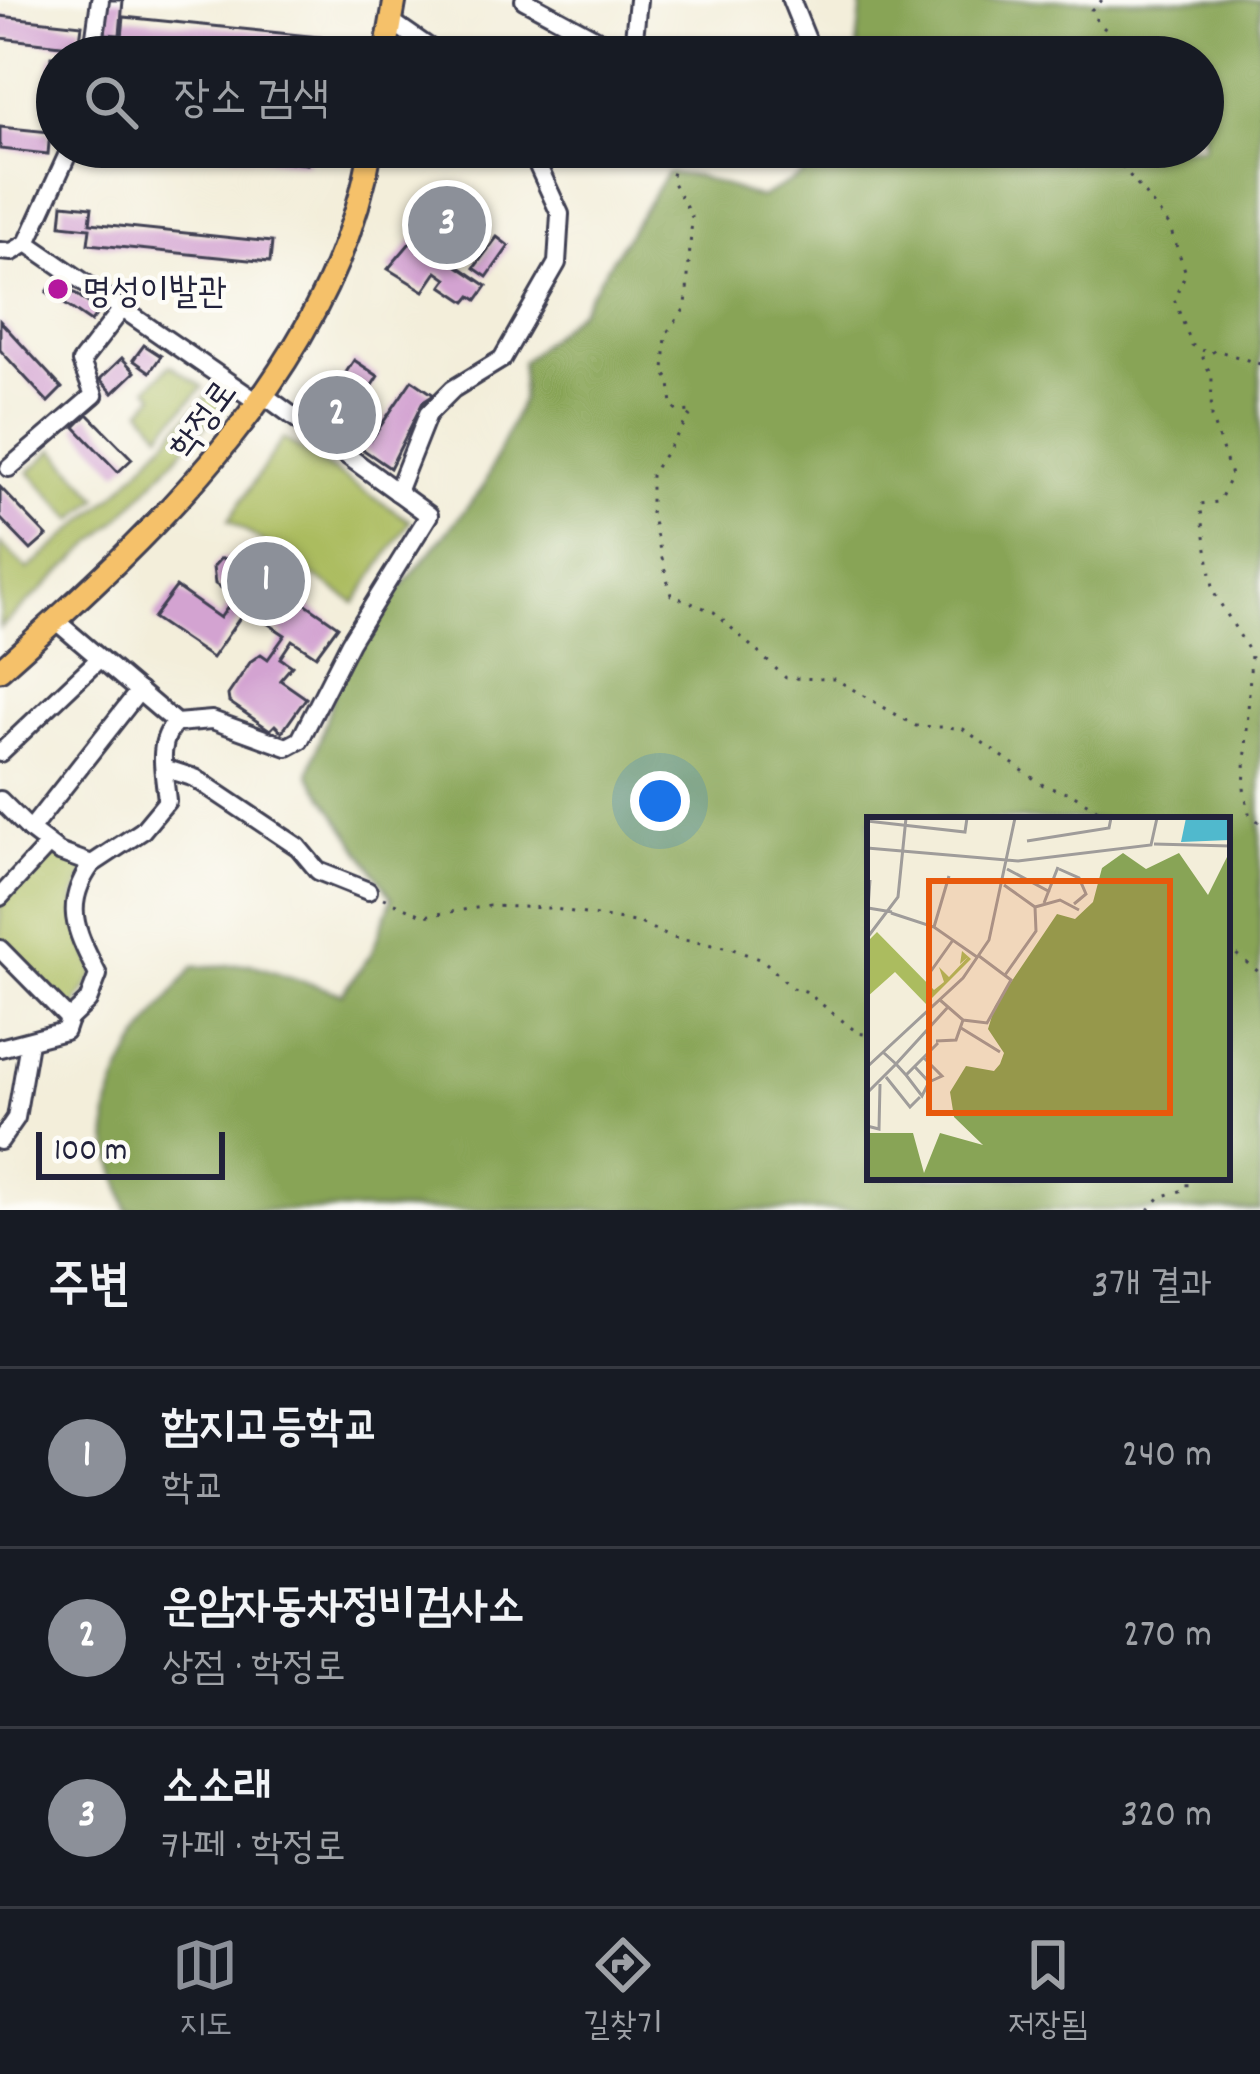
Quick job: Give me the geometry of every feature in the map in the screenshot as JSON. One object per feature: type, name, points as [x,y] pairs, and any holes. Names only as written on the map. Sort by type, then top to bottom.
[{"type":"main road","name":"학정로","points":[[0,670],[176,506],[258,397],[315,307],[364,186],[367,168]]},
{"type":"street","points":[[95,36],[100,0]]},
{"type":"street","points":[[524,0],[592,36]]},
{"type":"street","points":[[634,36],[638,0]]},
{"type":"street","points":[[791,0],[806,36]]},
{"type":"street","points":[[393,10],[421,36]]},
{"type":"street","points":[[0,250],[12,252],[27,242],[61,168]]},
{"type":"street","points":[[397,492],[428,414],[453,389],[502,358],[556,263],[560,214],[539,168]]},
{"type":"street","points":[[0,1048],[65,1031],[69,1019],[88,1001],[98,975],[71,922],[74,898],[92,864],[142,831],[167,801],[166,733],[176,724],[212,720],[286,747],[300,740],[350,641],[429,515],[27,242]]},
{"type":"street","points":[[9,468],[94,395],[81,362],[122,308]]},
{"type":"street","points":[[56,621],[176,724]]},
{"type":"street","points":[[0,753],[98,660]]},
{"type":"street","points":[[30,830],[139,691]]},
{"type":"street","points":[[164,769],[195,778],[298,847],[318,871],[368,891]]},
{"type":"street","points":[[0,801],[48,845],[92,864]]},
{"type":"street","points":[[0,897],[48,845]]},
{"type":"street","points":[[0,949],[69,1019]]},
{"type":"street","points":[[0,1141],[16,1118],[29,1042]]},
{"type":"path","points":[[1102,0],[1091,10],[1096,22],[1113,36]]},
{"type":"path","points":[[673,168],[671,179],[692,217],[692,252],[685,268],[686,307],[666,334],[664,372],[670,381],[672,407],[693,411],[651,475],[651,513],[671,595],[714,612],[786,678],[835,679],[916,726],[962,728],[1046,787],[1071,794],[1109,817]]},
{"type":"path","points":[[1124,168],[1169,225],[1186,273],[1174,299],[1192,345],[1260,364]]},
{"type":"path","points":[[1206,352],[1215,407],[1211,417],[1231,475],[1219,502],[1200,504],[1214,593],[1251,654],[1244,788],[1249,813],[1260,823]]},
{"type":"path","points":[[368,891],[424,916],[489,906],[549,908],[640,923],[672,938],[730,948],[764,962],[792,988],[805,991],[858,1033],[867,1034]]},
{"type":"path","points":[[1230,950],[1260,973]]},
{"type":"path","points":[[1252,968],[1260,962]]},
{"type":"path","points":[[1149,1210],[1160,1197],[1187,1189],[1187,1180]]},
{"type":"green space","points":[[862,0],[1260,0],[1260,1210],[127,1210],[108,1138],[113,1092],[135,1046],[193,967],[251,964],[342,994],[371,954],[392,898],[309,774],[346,655],[482,489],[522,399],[522,362],[580,310],[667,173],[697,176],[760,198],[808,168],[1224,168],[1224,36],[858,36]]},
{"type":"green space","points":[[170,365],[203,387],[161,433],[142,409],[155,395],[148,388]]},
{"type":"green space","points":[[213,389],[221,409],[119,519],[0,628],[0,543],[28,570],[119,491]]},
{"type":"green space","points":[[283,438],[410,521],[355,603],[229,520]]},
{"type":"green space","points":[[54,449],[99,498],[74,520],[29,472]]},
{"type":"green space","points":[[49,852],[88,867],[74,899],[95,974],[70,1014],[0,943],[0,903]]},
{"type":"building","points":[[108,0],[123,0],[120,35],[105,34]]},
{"type":"building","points":[[0,16],[82,25],[80,36],[36,36],[36,42],[0,38]]},
{"type":"building","points":[[124,17],[310,36],[122,36]]},
{"type":"building","points":[[0,127],[36,131],[36,153],[0,149]]},
{"type":"building","points":[[452,202],[465,211],[438,247],[425,237]]},
{"type":"building","points":[[63,204],[92,207],[90,223],[272,242],[270,262],[88,244],[90,228],[61,225]]},
{"type":"building","points":[[471,227],[483,235],[466,260],[454,252]]},
{"type":"building","points":[[415,237],[487,286],[477,300],[471,296],[466,302],[442,286],[447,279],[437,272],[424,291],[388,269]]},
{"type":"building","points":[[497,237],[509,246],[487,277],[474,268]]},
{"type":"building","points":[[56,279],[99,311],[91,322],[47,292]]},
{"type":"building","points":[[0,321],[62,388],[48,402],[0,350]]},
{"type":"building","points":[[144,345],[161,356],[150,372],[133,360]]},
{"type":"building","points":[[122,358],[135,372],[113,393],[100,379]]},
{"type":"building","points":[[354,360],[378,376],[367,393],[343,377]]},
{"type":"building","points":[[412,380],[434,395],[423,402],[390,468],[304,409],[318,388],[363,419],[356,429],[371,440]]},
{"type":"building","points":[[88,414],[132,459],[118,472],[75,427]]},
{"type":"building","points":[[0,487],[47,536],[31,550],[0,518]]},
{"type":"building","points":[[234,558],[252,576],[267,577],[338,626],[316,656],[292,640],[280,658],[292,666],[280,680],[306,698],[282,732],[275,725],[270,730],[229,702],[228,695],[251,661],[261,654],[268,659],[285,635],[246,609],[212,658],[153,618],[176,587],[220,618],[235,597],[215,584],[213,567],[220,559]]},
{"type":"place","name":"소소래","points":[[447,225]]},
{"type":"place","name":"명성이발관","points":[[58,289]]},
{"type":"place","name":"운암자동차정비검사소","points":[[337,415]]},
{"type":"place","name":"함지고등학교","points":[[266,581]]}]
